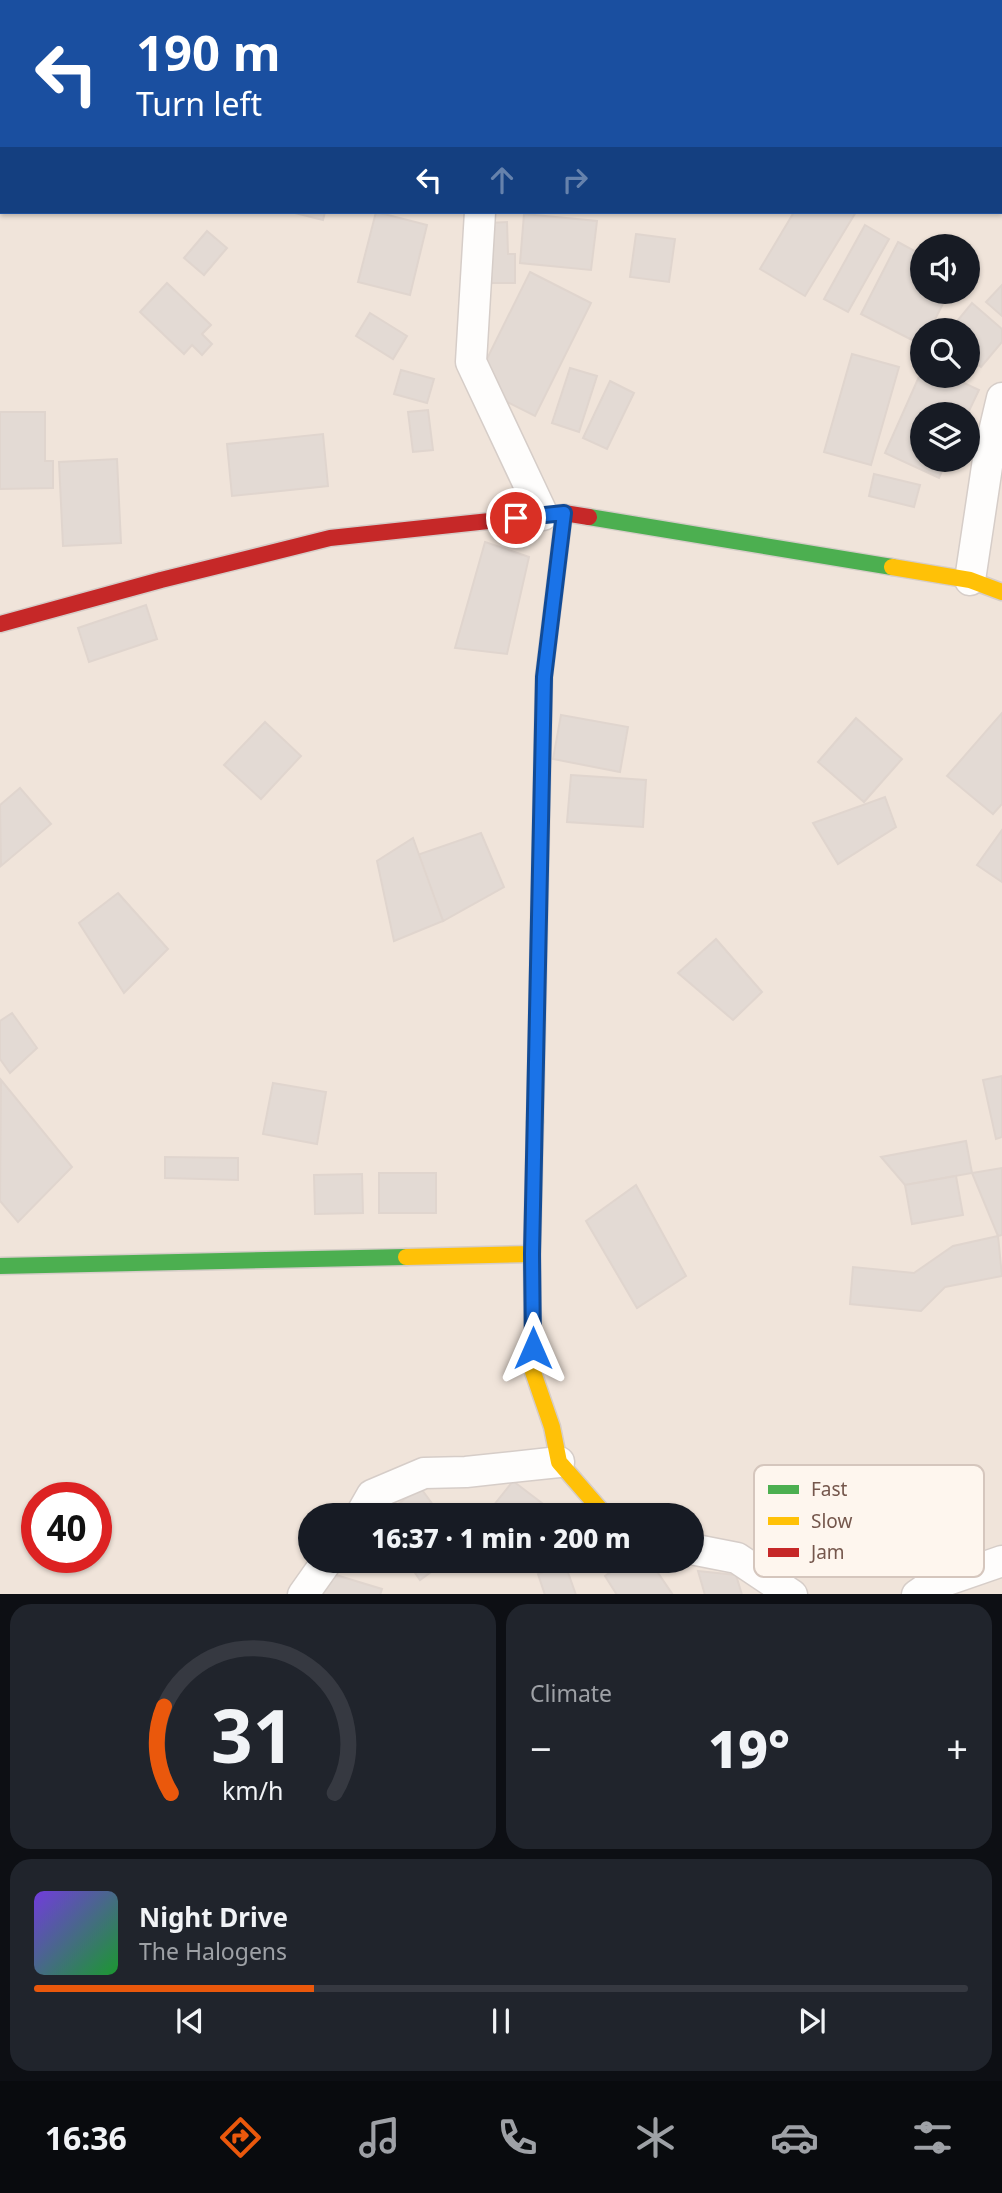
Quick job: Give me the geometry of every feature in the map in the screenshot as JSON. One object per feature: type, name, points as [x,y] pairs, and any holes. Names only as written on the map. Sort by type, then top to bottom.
[{"type":"street","points":[[480,214],[471,362],[553,514],[544,677],[532,1254],[533,1372],[552,1427],[559,1462],[595,1503]]},
{"type":"street","points":[[970,580],[989,453],[1002,398]]},
{"type":"street","points":[[0,624],[160,580],[330,538],[553,514],[970,580],[1002,592]]},
{"type":"street","points":[[0,1266],[532,1254]]},
{"type":"street","points":[[367,1503],[372,1495],[424,1473],[466,1472],[559,1462]]},
{"type":"street","points":[[704,1552],[737,1558],[754,1569]]},
{"type":"street","points":[[984,1568],[1002,1561]]},
{"type":"street","points":[[303,1594],[318,1573]]},
{"type":"street","points":[[766,1577],[792,1594]]},
{"type":"street","points":[[917,1594],[958,1577]]},
{"type":"shaded area","points":[[0,214],[1002,214],[1002,1594],[0,1594]]},
{"type":"building","points":[[299,214],[324,214],[323,220]]},
{"type":"building","points":[[375,214],[427,225],[410,295],[358,282]]},
{"type":"building","points":[[524,214],[597,221],[591,270],[520,263]]},
{"type":"building","points":[[793,214],[855,214],[805,296],[760,269]]},
{"type":"building","points":[[507,222],[508,254],[515,254],[515,283],[491,283],[489,223]]},
{"type":"building","points":[[865,225],[889,239],[848,312],[824,299]]},
{"type":"building","points":[[207,231],[227,248],[204,275],[184,258]]},
{"type":"building","points":[[636,234],[675,239],[669,282],[630,277]]},
{"type":"building","points":[[898,242],[910,248],[910,304],[943,304],[936,318],[910,318],[910,339],[861,314]]},
{"type":"building","points":[[530,272],[591,303],[535,416],[474,385]]},
{"type":"building","points":[[167,283],[211,325],[202,334],[212,344],[202,355],[192,345],[184,354],[140,312]]},
{"type":"building","points":[[1002,285],[1002,316],[986,302]]},
{"type":"building","points":[[973,304],[1002,329],[1002,342],[981,367],[980,318],[960,318]]},
{"type":"building","points":[[370,313],[407,336],[393,359],[356,336]]},
{"type":"building","points":[[852,354],[899,367],[871,465],[824,452]]},
{"type":"building","points":[[570,368],[597,376],[579,432],[552,423]]},
{"type":"building","points":[[401,370],[434,379],[427,403],[394,394]]},
{"type":"building","points":[[610,381],[634,393],[607,449],[583,438]]},
{"type":"building","points":[[914,388],[979,390],[973,402],[910,402],[910,465],[885,453]]},
{"type":"building","points":[[428,410],[433,450],[413,452],[408,412]]},
{"type":"building","points":[[0,412],[45,412],[45,461],[53,461],[53,488],[0,489]]},
{"type":"building","points":[[323,434],[328,486],[232,496],[227,444]]},
{"type":"building","points":[[117,459],[121,543],[63,546],[59,462]]},
{"type":"building","points":[[926,472],[942,472],[939,478]]},
{"type":"building","points":[[874,474],[920,485],[914,507],[869,496]]},
{"type":"building","points":[[485,542],[529,557],[507,654],[455,648]]},
{"type":"building","points":[[146,605],[157,639],[89,662],[78,628]]},
{"type":"building","points":[[1002,713],[1002,804],[993,814],[947,776]]},
{"type":"building","points":[[561,715],[628,727],[620,772],[553,759]]},
{"type":"building","points":[[856,718],[902,759],[864,802],[818,762]]},
{"type":"building","points":[[265,722],[301,756],[261,799],[224,765]]},
{"type":"building","points":[[571,775],[646,780],[643,827],[567,822]]},
{"type":"building","points":[[20,788],[51,824],[1,866],[0,805]]},
{"type":"building","points":[[885,797],[896,827],[838,864],[813,823]]},
{"type":"building","points":[[1002,830],[1002,882],[977,865]]},
{"type":"building","points":[[481,833],[504,887],[443,921],[417,855]]},
{"type":"building","points":[[413,838],[443,921],[394,941],[377,861]]},
{"type":"building","points":[[118,893],[168,949],[124,993],[79,923]]},
{"type":"building","points":[[716,939],[762,992],[733,1020],[678,973]]},
{"type":"building","points":[[12,1013],[37,1048],[10,1073],[0,1059],[0,1021]]},
{"type":"building","points":[[1002,1076],[1002,1137],[996,1139],[983,1080]]},
{"type":"building","points":[[1,1080],[72,1167],[18,1222],[0,1201]]},
{"type":"building","points":[[273,1083],[326,1092],[317,1144],[263,1134]]},
{"type":"building","points":[[966,1141],[972,1173],[905,1185],[881,1157]]},
{"type":"building","points":[[165,1157],[238,1158],[238,1180],[165,1178]]},
{"type":"building","points":[[1002,1168],[1002,1235],[998,1236],[972,1173]]},
{"type":"building","points":[[379,1173],[436,1173],[436,1213],[379,1213]]},
{"type":"building","points":[[362,1174],[363,1213],[315,1214],[314,1175]]},
{"type":"building","points":[[956,1176],[963,1215],[912,1224],[905,1185]]},
{"type":"building","points":[[636,1185],[686,1276],[637,1308],[586,1221]]},
{"type":"building","points":[[998,1236],[1002,1276],[945,1287],[921,1311],[850,1304],[853,1267],[914,1273],[953,1246]]},
{"type":"building","points":[[513,1481],[542,1503],[496,1503]]},
{"type":"building","points":[[420,1487],[432,1503],[400,1503]]},
{"type":"building","points":[[326,1573],[329,1573],[382,1589],[380,1594],[319,1594]]},
{"type":"building","points":[[415,1573],[430,1573],[420,1580]]},
{"type":"building","points":[[568,1573],[576,1594],[545,1594],[538,1574]]},
{"type":"building","points":[[609,1573],[658,1573],[672,1594],[616,1594],[605,1576]]},
{"type":"building","points":[[699,1573],[736,1575],[742,1594],[705,1594]]},
{"type":"traffic: fast","points":[[535,1122],[544,676],[564,513]]},
{"type":"traffic: fast","points":[[589,517],[892,567]]},
{"type":"traffic: fast","points":[[0,1266],[406,1257]]},
{"type":"traffic: slow","points":[[892,567],[970,580],[1002,592]]},
{"type":"traffic: slow","points":[[535,1122],[533,1372],[552,1427],[559,1462],[595,1503]]},
{"type":"traffic: slow","points":[[406,1257],[532,1254]]},
{"type":"traffic: jam","points":[[0,624],[330,538],[564,513],[589,517]]},
{"type":"route","points":[[516,518],[564,513],[544,677],[541,926],[532,1254],[533,1348]]}]
